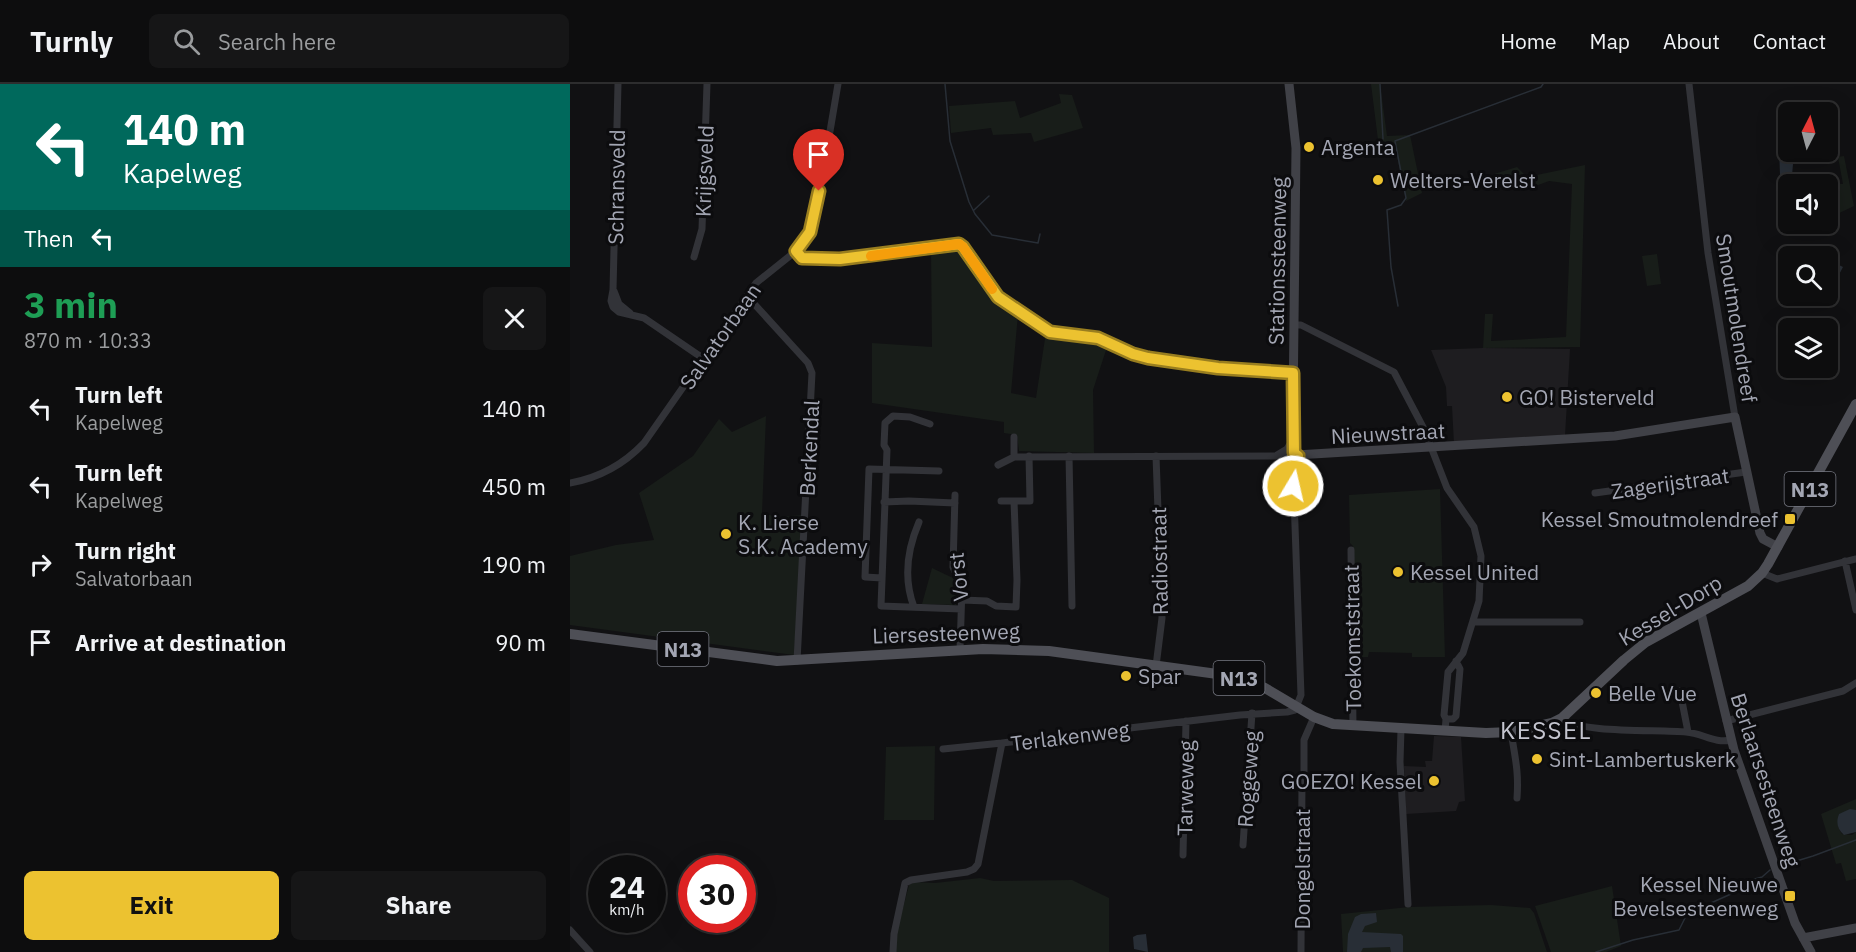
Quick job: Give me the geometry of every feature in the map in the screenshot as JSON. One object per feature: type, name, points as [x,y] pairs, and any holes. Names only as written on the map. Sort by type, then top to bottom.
[{"type":"main road","name":"N13","points":[[1762,573],[1856,404]]},
{"type":"main road","name":"Kessel-Dorp","points":[[1314,717],[1333,724],[1353,726],[1486,733],[1511,732],[1552,723],[1562,718],[1641,646],[1748,586],[1762,573]]},
{"type":"main road","name":"Liersesteenweg","points":[[570,634],[777,661],[960,650],[1025,649],[1245,680],[1265,688],[1314,717]]},
{"type":"street","name":"Schransveld","points":[[618,84],[611,301],[613,307],[619,312],[644,318],[704,359]]},
{"type":"street","name":"Krijgsveld","points":[[694,257],[702,230],[708,84]]},
{"type":"street","name":"Salvatorbaan","points":[[570,483],[591,478],[634,454],[655,429],[747,296],[769,271],[796,251],[810,232],[816,214],[838,84]]},
{"type":"street","name":"Stationssteenweg","points":[[1288,84],[1296,148],[1293,439],[1294,453],[1298,456],[1293,469],[1301,695],[1297,706]]},
{"type":"street","name":"Smoutmolendreef","points":[[1689,84],[1708,253],[1735,417],[1760,533],[1763,539],[1778,547]]},
{"type":"street","points":[[796,251],[802,258],[840,259],[959,244],[998,297],[1050,332],[1098,338],[1133,354],[1148,358],[1218,368],[1293,373]]},
{"type":"street","name":"Berkendal","points":[[747,296],[808,363],[812,373],[796,661]]},
{"type":"street","points":[[1295,325],[1301,325],[1394,372],[1410,400],[1447,488],[1473,525],[1481,556],[1480,594],[1463,653],[1448,672],[1444,715],[1446,718],[1445,731]]},
{"type":"street","points":[[930,424],[910,417],[893,416],[885,423],[884,445],[887,450],[881,606],[961,609]]},
{"type":"street","name":"Nieuwstraat","points":[[1029,456],[1298,456],[1615,436],[1735,417]]},
{"type":"street","points":[[1014,437],[1014,457]]},
{"type":"street","points":[[1274,456],[1287,450],[1293,439]]},
{"type":"street","points":[[998,465],[1014,457],[1029,456],[1030,501],[1001,501]]},
{"type":"street","points":[[1069,456],[1072,606]]},
{"type":"street","name":"Radiostraat","points":[[1156,456],[1162,618],[1156,666]]},
{"type":"street","points":[[882,578],[865,577],[869,469],[939,471]]},
{"type":"street","name":"Zagerijstraat","points":[[1594,494],[1746,472]]},
{"type":"street","name":"Vorst","points":[[955,495],[953,567],[962,587],[960,650]]},
{"type":"street","points":[[962,600],[987,601],[996,606],[1016,607],[1014,501]]},
{"type":"street","points":[[884,502],[955,503]]},
{"type":"street","points":[[914,607],[909,594],[907,564],[912,537],[919,522]]},
{"type":"street","name":"Toekomststraat","points":[[1351,550],[1353,726]]},
{"type":"street","points":[[1762,573],[1777,579],[1856,559]]},
{"type":"street","points":[[1845,561],[1856,610]]},
{"type":"street","name":"Berlaarsesteenweg","points":[[1701,613],[1731,740],[1795,923],[1811,952]]},
{"type":"street","points":[[1473,622],[1580,622]]},
{"type":"street","points":[[1446,718],[1453,719],[1456,716],[1460,669],[1456,661]]},
{"type":"street","points":[[1726,721],[1843,691],[1856,683]]},
{"type":"street","points":[[1680,691],[1688,732]]},
{"type":"street","name":"Terlakenweg","points":[[892,952],[905,883],[911,880],[967,872],[978,864],[1002,743],[1252,713],[1291,712],[1297,706]]},
{"type":"street","name":"Roggeweg","points":[[1243,845],[1252,713]]},
{"type":"street","name":"Dongelstraat","points":[[1301,952],[1304,740],[1314,717]]},
{"type":"street","points":[[1562,718],[1572,723],[1620,730],[1688,732],[1720,742],[1731,740]]},
{"type":"street","name":"Tarweweg","points":[[1183,855],[1186,721]]},
{"type":"street","points":[[1401,729],[1400,762],[1408,904]]},
{"type":"street","points":[[1511,732],[1519,775],[1517,798]]},
{"type":"street","points":[[943,749],[1002,743]]},
{"type":"street","points":[[1803,938],[1856,928]]},
{"type":"street","points":[[570,930],[590,952]]},
{"type":"shaded area","points":[[1371,84],[1380,84],[1387,136],[1410,135],[1422,193],[1406,201],[1395,146],[1379,148]]},
{"type":"shaded area","points":[[1059,94],[1072,95],[1083,128],[1034,142],[1031,133],[993,135],[991,128],[951,133],[949,106],[1015,101],[1020,118],[1061,103]]},
{"type":"shaded area","points":[[1844,156],[1854,206],[1838,214],[1838,184],[1843,184],[1838,157]]},
{"type":"shaded area","points":[[1780,162],[1793,162],[1792,174],[1780,174]]},
{"type":"shaded area","points":[[1585,165],[1580,347],[1483,348],[1485,314],[1493,314],[1491,341],[1566,337],[1572,184],[1549,181],[1530,188],[1492,181],[1494,174],[1517,167],[1527,177]]},
{"type":"shaded area","points":[[960,249],[991,294],[1000,303],[1018,314],[1011,393],[1036,398],[1046,332],[1108,344],[1093,390],[1094,453],[1019,451],[1017,435],[1004,433],[1004,422],[872,403],[872,343],[932,347],[931,251]]},
{"type":"shaded area","points":[[1657,254],[1661,284],[1647,286],[1642,256]]},
{"type":"shaded area","points":[[1838,264],[1843,267],[1838,276]]},
{"type":"shaded area","name":"GO! Bisterveld","points":[[1570,349],[1565,436],[1454,444],[1452,406],[1447,406],[1446,387],[1431,350]]},
{"type":"shaded area","name":"K. Lierse S.K. Academy","points":[[766,416],[762,513],[777,517],[803,515],[794,655],[570,625],[570,556],[616,545],[654,540],[639,493],[693,456],[719,419],[732,432]]},
{"type":"shaded area","name":"Kessel United","points":[[1440,489],[1445,657],[1412,657],[1412,653],[1369,652],[1368,657],[1354,657],[1353,546],[1350,543],[1349,495]]},
{"type":"shaded area","points":[[932,568],[955,579],[958,587],[956,605],[922,604]]},
{"type":"shaded area","name":"GOEZO! Kessel","points":[[1434,736],[1461,737],[1465,801],[1459,802],[1456,811],[1406,814],[1404,766],[1426,767],[1425,761],[1432,761]]},
{"type":"shaded area","points":[[935,746],[934,820],[884,820],[886,747]]},
{"type":"shaded area","points":[[1856,799],[1856,810],[1839,814],[1838,819],[1842,834],[1852,835],[1856,832],[1856,879],[1846,881],[1841,863],[1836,864],[1821,814]]},
{"type":"shaded area","points":[[1850,809],[1856,810],[1856,832],[1844,835],[1837,823],[1838,817],[1839,814]]},
{"type":"shaded area","points":[[980,878],[994,881],[1072,880],[1109,898],[1109,952],[895,952],[896,935],[909,885],[913,882],[935,883]]},
{"type":"shaded area","points":[[1612,886],[1621,946],[1606,952],[1551,952],[1535,906]]},
{"type":"shaded area","points":[[1491,905],[1530,908],[1534,913],[1547,952],[1343,952],[1341,914],[1409,907]]},
{"type":"shaded area","points":[[1376,913],[1377,922],[1365,926],[1362,932],[1401,934],[1403,952],[1391,952],[1390,947],[1363,948],[1361,952],[1347,952],[1348,934],[1355,917],[1361,914]]},
{"type":"shaded area","points":[[1146,934],[1148,952],[1134,949],[1133,937]]},
{"type":"waterway","points":[[945,84],[950,141],[975,214],[992,235],[1038,243],[1040,234]]},
{"type":"waterway","points":[[1380,84],[1383,139]]},
{"type":"waterway","points":[[1398,306],[1391,267],[1387,210],[1401,205],[1406,198],[1395,141],[1541,87],[1543,84]]},
{"type":"waterway","points":[[974,210],[989,196]]},
{"type":"waterway","points":[[1780,866],[1856,840]]},
{"type":"waterway","points":[[1596,952],[1633,940],[1679,930],[1686,916],[1693,911],[1731,894],[1770,870]]},
{"type":"slow traffic","points":[[871,256],[959,244],[992,289]]},
{"type":"place","name":"Argenta","points":[[1309,147]]},
{"type":"place","name":"Welters-Verelst","points":[[1378,180]]},
{"type":"place","name":"GO! Bisterveld","points":[[1507,397]]},
{"type":"place","name":"Kessel Smoutmolendreef","points":[[1790,519]]},
{"type":"place","name":"K. Lierse S.K. Academy","points":[[726,534]]},
{"type":"place","name":"Kessel United","points":[[1398,572]]},
{"type":"place","name":"Spar","points":[[1126,676]]},
{"type":"place","name":"Belle Vue","points":[[1596,693]]},
{"type":"place","name":"Sint-Lambertuskerk","points":[[1537,759]]},
{"type":"place","name":"GOEZO! Kessel","points":[[1434,781]]},
{"type":"place","name":"Kessel Nieuwe Bevelsesteenweg","points":[[1790,896]]},
{"type":"district","name":"KESSEL","points":[[1546,730]]},
{"type":"route","points":[[819,191],[816,214],[810,232],[796,251],[802,258],[840,259],[959,244],[1004,303],[1050,332],[1098,338],[1140,357],[1218,368],[1293,373],[1293,439],[1294,453],[1298,456],[1294,462],[1293,486]]}]
